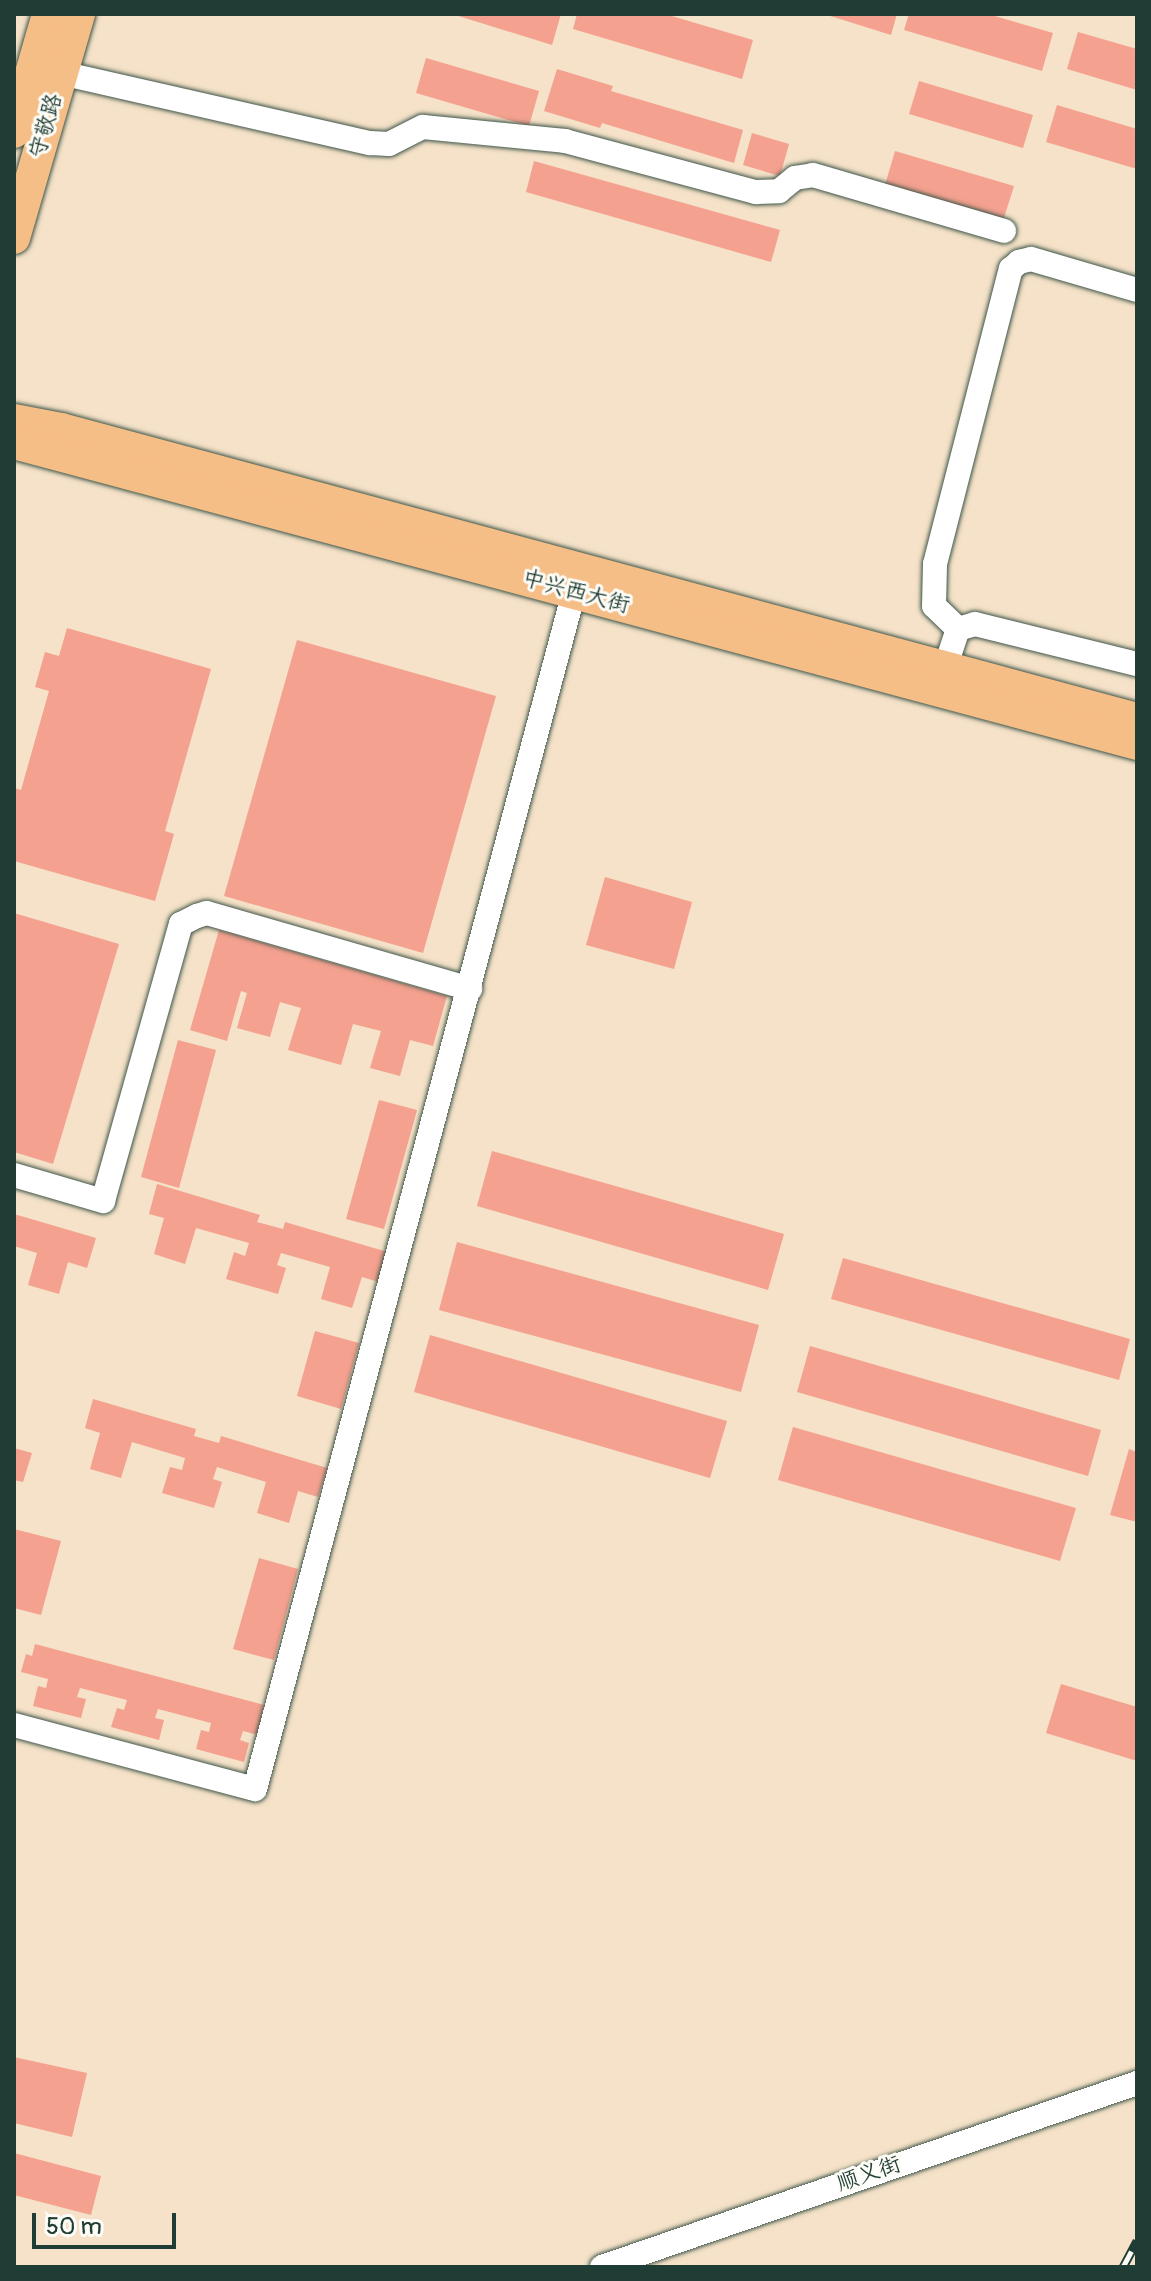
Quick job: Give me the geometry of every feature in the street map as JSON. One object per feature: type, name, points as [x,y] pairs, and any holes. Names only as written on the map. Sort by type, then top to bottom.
[{"type":"main road","name":"守敬路","points":[[14,132],[48,14]]},
{"type":"main road","name":"守敬路","points":[[14,238],[79,14]]},
{"type":"main road","name":"中兴西大街","points":[[14,420],[61,429],[1137,719]]},
{"type":"main road","name":"中兴西大街","points":[[14,443],[1137,744]]},
{"type":"street","points":[[61,73],[370,143],[389,144],[423,127],[565,141],[756,192],[779,191],[795,178],[813,175],[1004,231]]},
{"type":"street","points":[[958,629],[934,606],[935,564],[1011,269],[1019,262],[1031,259],[1137,290]]},
{"type":"street","points":[[14,1725],[255,1789],[574,592]]},
{"type":"street","points":[[945,668],[958,629],[965,624],[988,625],[1137,664]]},
{"type":"street","points":[[14,1175],[103,1201],[181,924],[197,916],[207,913],[470,989]]},
{"type":"street","name":"顺义街","points":[[602,2267],[1137,2083]]},
{"type":"building","points":[[452,14],[561,14],[552,45]]},
{"type":"building","points":[[577,14],[665,14],[753,40],[742,79],[573,29]]},
{"type":"building","points":[[824,14],[897,14],[891,35]]},
{"type":"building","points":[[909,14],[988,14],[1053,33],[1042,71],[904,30]]},
{"type":"building","points":[[1078,32],[1137,49],[1137,90],[1067,69]]},
{"type":"building","points":[[426,58],[539,91],[529,126],[416,93]]},
{"type":"building","points":[[557,69],[613,86],[611,91],[743,130],[734,163],[602,123],[600,128],[544,111]]},
{"type":"building","points":[[919,81],[1033,115],[1023,148],[909,114]]},
{"type":"building","points":[[1057,105],[1137,129],[1137,169],[1046,142]]},
{"type":"building","points":[[752,133],[789,144],[780,176],[743,165]]},
{"type":"building","points":[[895,151],[1014,186],[1003,221],[885,185]]},
{"type":"building","points":[[534,161],[780,230],[771,262],[526,192]]},
{"type":"building","points":[[67,628],[211,669],[165,831],[174,834],[155,901],[14,861],[14,788],[21,790],[49,691],[35,687],[45,652],[59,656]]},
{"type":"building","points":[[297,640],[496,696],[423,953],[224,896]]},
{"type":"building","points":[[605,877],[692,902],[674,969],[586,945]]},
{"type":"building","points":[[14,913],[119,944],[53,1164],[14,1152]]},
{"type":"building","points":[[219,930],[447,996],[433,1046],[410,1040],[400,1076],[370,1068],[381,1031],[353,1024],[341,1065],[288,1050],[301,1008],[280,1002],[270,1037],[237,1028],[247,993],[241,991],[227,1041],[190,1030]]},
{"type":"building","points":[[178,1040],[216,1050],[179,1188],[141,1177]]},
{"type":"building","points":[[379,1100],[417,1110],[384,1229],[346,1219]]},
{"type":"building","points":[[492,1151],[784,1234],[768,1290],[477,1206]]},
{"type":"building","points":[[157,1184],[260,1215],[257,1222],[283,1229],[285,1222],[391,1253],[382,1283],[362,1277],[352,1308],[321,1299],[330,1267],[281,1253],[277,1265],[286,1268],[278,1294],[226,1279],[234,1252],[245,1256],[249,1243],[196,1228],[185,1264],[154,1254],[164,1218],[149,1214]]},
{"type":"building","points":[[14,1214],[96,1238],[87,1268],[68,1262],[59,1294],[28,1285],[37,1253],[14,1246]]},
{"type":"building","points":[[457,1242],[759,1325],[741,1392],[439,1310]]},
{"type":"building","points":[[843,1258],[1130,1339],[1119,1380],[831,1299]]},
{"type":"building","points":[[315,1331],[359,1343],[341,1409],[297,1396]]},
{"type":"building","points":[[430,1335],[727,1421],[710,1478],[414,1392]]},
{"type":"building","points":[[810,1346],[1101,1430],[1088,1476],[797,1392]]},
{"type":"building","points":[[93,1399],[196,1429],[194,1436],[219,1443],[221,1436],[327,1468],[318,1497],[298,1491],[289,1523],[257,1513],[266,1482],[217,1467],[213,1479],[222,1482],[214,1508],[162,1493],[170,1467],[182,1470],[185,1458],[132,1442],[121,1478],[90,1469],[100,1433],[85,1428]]},
{"type":"building","points":[[793,1427],[1076,1508],[1060,1561],[778,1480]]},
{"type":"building","points":[[14,1448],[32,1453],[23,1482],[14,1480]]},
{"type":"building","points":[[1129,1449],[1137,1452],[1137,1522],[1110,1515]]},
{"type":"building","points":[[14,1529],[61,1541],[41,1615],[14,1608]]},
{"type":"building","points":[[259,1558],[298,1569],[274,1660],[233,1649]]},
{"type":"building","points":[[35,1644],[264,1705],[261,1717],[267,1719],[262,1736],[243,1731],[240,1740],[249,1743],[244,1762],[196,1749],[201,1730],[209,1732],[211,1723],[158,1709],[155,1718],[164,1720],[159,1740],[111,1727],[117,1708],[124,1710],[127,1700],[80,1688],[77,1697],[86,1699],[81,1718],[33,1706],[38,1686],[46,1688],[48,1679],[21,1672],[26,1654],[32,1656]]},
{"type":"building","points":[[1061,1684],[1137,1707],[1137,1761],[1046,1733]]},
{"type":"building","points":[[14,2057],[87,2073],[72,2137],[14,2123]]},
{"type":"building","points":[[14,2153],[101,2176],[91,2215],[14,2195]]},
{"type":"railway","points":[[1123,2267],[1137,2241]]}]
